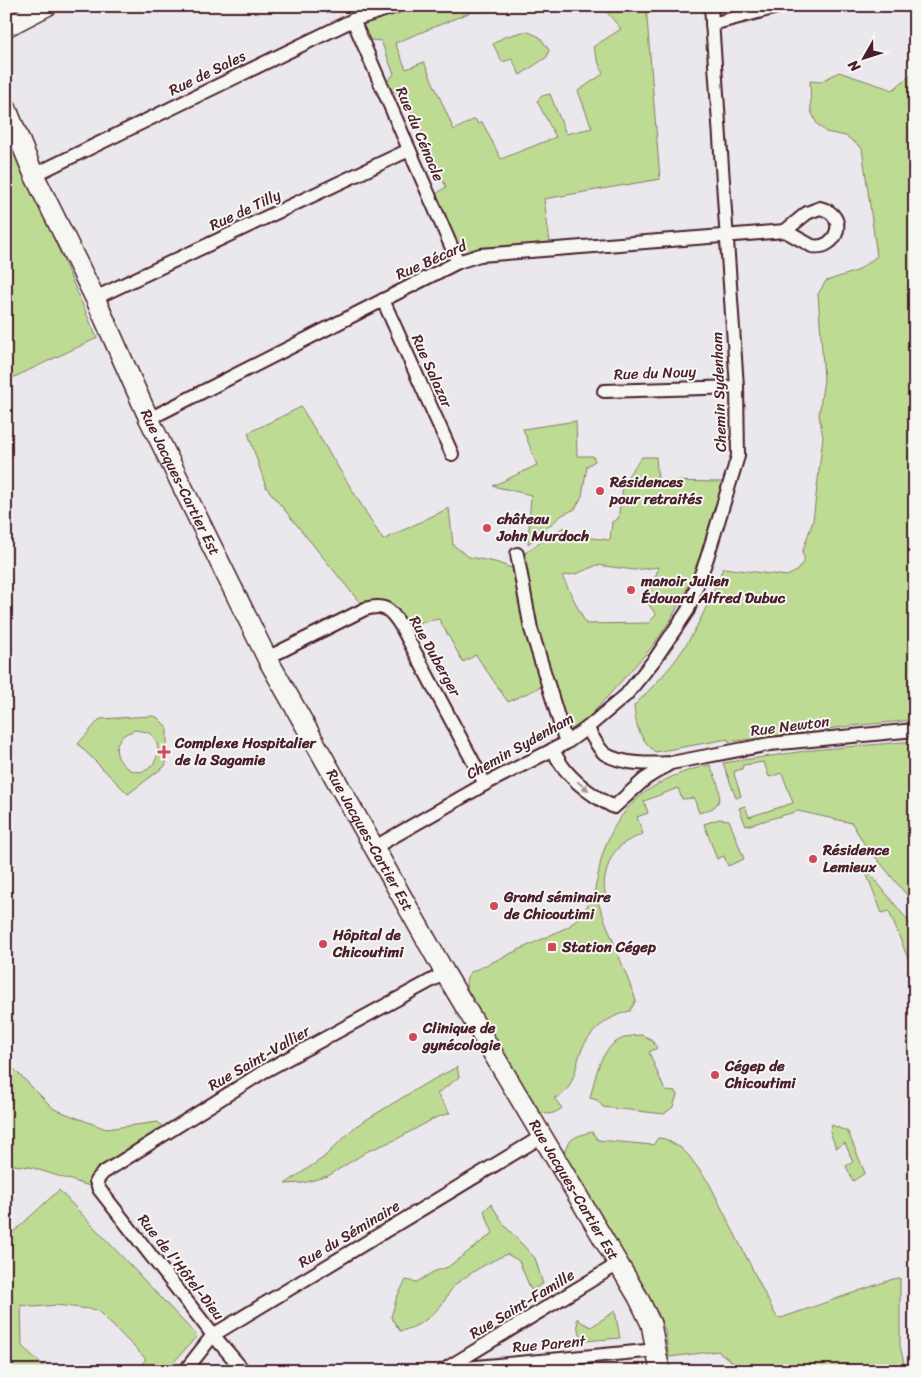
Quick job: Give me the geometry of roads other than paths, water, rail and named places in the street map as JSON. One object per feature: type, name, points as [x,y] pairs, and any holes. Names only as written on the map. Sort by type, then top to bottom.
[{"type":"main road","points":[[6,26],[48,6]]},
{"type":"main road","name":"Rue Jacques-Cartier Est","points":[[6,107],[34,175],[95,298],[149,419],[267,658],[445,973],[638,1297],[651,1324],[660,1371]]},
{"type":"street","name":"Rue de Sales","points":[[34,175],[353,20],[397,6]]},
{"type":"street","name":"Chemin Sydenham","points":[[375,847],[485,784],[566,743],[587,728],[626,695],[655,659],[688,610],[707,558],[738,456],[737,387],[710,6]]},
{"type":"street","points":[[712,24],[781,6]]},
{"type":"street","name":"Rue du Cénacle","points":[[353,20],[458,262]]},
{"type":"street","name":"Rue de Tilly","points":[[95,298],[410,150]]},
{"type":"street","name":"Rue Bécard","points":[[149,419],[458,262],[480,255],[785,231]]},
{"type":"street","name":"Rue Salazar","points":[[383,300],[452,454]]},
{"type":"street","name":"Rue du Nouy","points":[[604,391],[737,387]]},
{"type":"street","points":[[517,554],[531,628],[566,743]]},
{"type":"street","name":"Rue Duberger","points":[[267,658],[365,609],[376,606],[386,608],[401,626],[485,784]]},
{"type":"street","name":"Rue Newton","points":[[587,728],[605,753],[629,762],[671,763],[770,744],[915,730]]},
{"type":"street","name":"Rue Newton","points":[[554,749],[558,760],[567,772],[600,800],[614,807],[645,779],[671,763]]},
{"type":"street","name":"Rue Saint-Vallier","points":[[96,1181],[102,1173],[263,1072],[445,973]]},
{"type":"street","name":"Rue du Séminaire","points":[[185,1371],[213,1335],[541,1136]]},
{"type":"street","name":"Rue de l'Hôtel-Dieu","points":[[96,1181],[99,1190],[213,1335],[244,1371]]},
{"type":"street","name":"Rue Saint-Famille","points":[[443,1370],[618,1264]]},
{"type":"street","name":"Rue Parent","points":[[443,1370],[657,1350]]},
{"type":"place","name":"Résidences pour retraités","points":[[600,491]]},
{"type":"place","name":"château John Murdoch","points":[[487,528]]},
{"type":"place","name":"manoir Julien Édouard Alfred Dubuc","points":[[631,590]]},
{"type":"place","name":"Complexe Hospitalier de la Sagamie","points":[[164,752]]},
{"type":"place","name":"Résidence Lemieux","points":[[813,859]]},
{"type":"place","name":"Grand séminaire de Chicoutimi","points":[[494,906]]},
{"type":"place","name":"Hôpital de Chicoutimi","points":[[323,944]]},
{"type":"place","name":"Station Cégep","points":[[552,947]]},
{"type":"place","name":"Clinique de gynécologie","points":[[413,1037]]},
{"type":"place","name":"Cégep de Chicoutimi","points":[[715,1075]]}]
